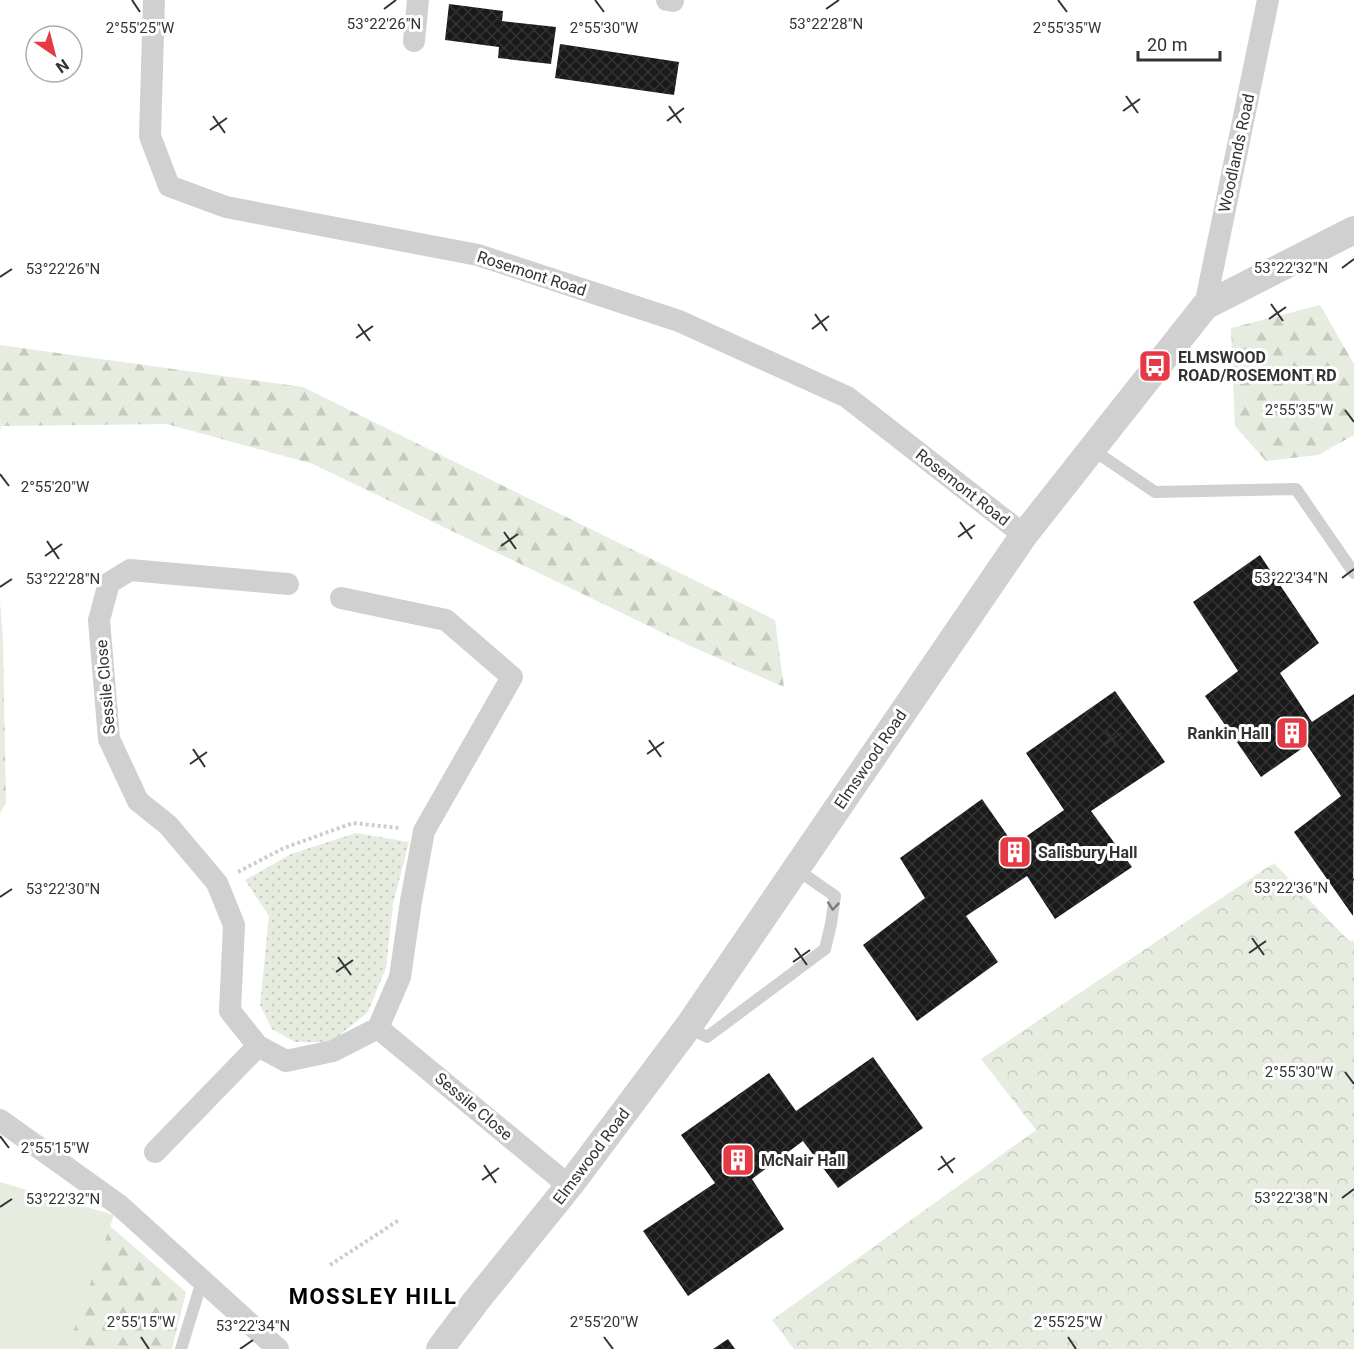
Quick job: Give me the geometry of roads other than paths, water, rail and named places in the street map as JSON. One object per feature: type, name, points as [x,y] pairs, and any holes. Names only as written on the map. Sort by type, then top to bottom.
[{"type":"street","name":"Rosemont Road","points":[[154,0],[150,136],[169,186],[226,207],[478,255],[679,321],[847,397],[1024,535]]},
{"type":"street","points":[[414,41],[418,0]]},
{"type":"street","name":"Woodlands Road","points":[[1205,306],[1268,0]]},
{"type":"street","name":"Elmswood Road","points":[[440,1349],[569,1186],[688,1027],[1024,535],[1205,306],[1354,230]]},
{"type":"street","name":"Sessile Close","points":[[288,584],[130,570],[109,583],[99,620],[109,739],[138,801],[168,825],[217,883],[234,925],[230,1011],[258,1046],[286,1061],[333,1051],[378,1028],[569,1186]]},
{"type":"street","points":[[341,598],[446,620],[512,677],[424,831],[400,977],[378,1028]]},
{"type":"street","points":[[155,1152],[258,1046]]},
{"type":"street","points":[[0,1120],[119,1205],[278,1349]]},
{"type":"lane","points":[[1093,450],[1155,492],[1296,489],[1354,573]]},
{"type":"lane","points":[[688,1027],[707,1037],[825,949],[835,896],[795,868]]},
{"type":"lane","points":[[181,1349],[202,1281]]},
{"type":"place","name":"ELMSWOOD ROAD/ROSEMONT RD","points":[[1155,366]]},
{"type":"place","name":"Rankin Hall","points":[[1292,733]]},
{"type":"place","name":"Salisbury Hall","points":[[1015,852]]},
{"type":"place","name":"McNair Hall","points":[[738,1160]]},
{"type":"district","name":"MOSSLEY HILL","points":[[373,1296]]}]
